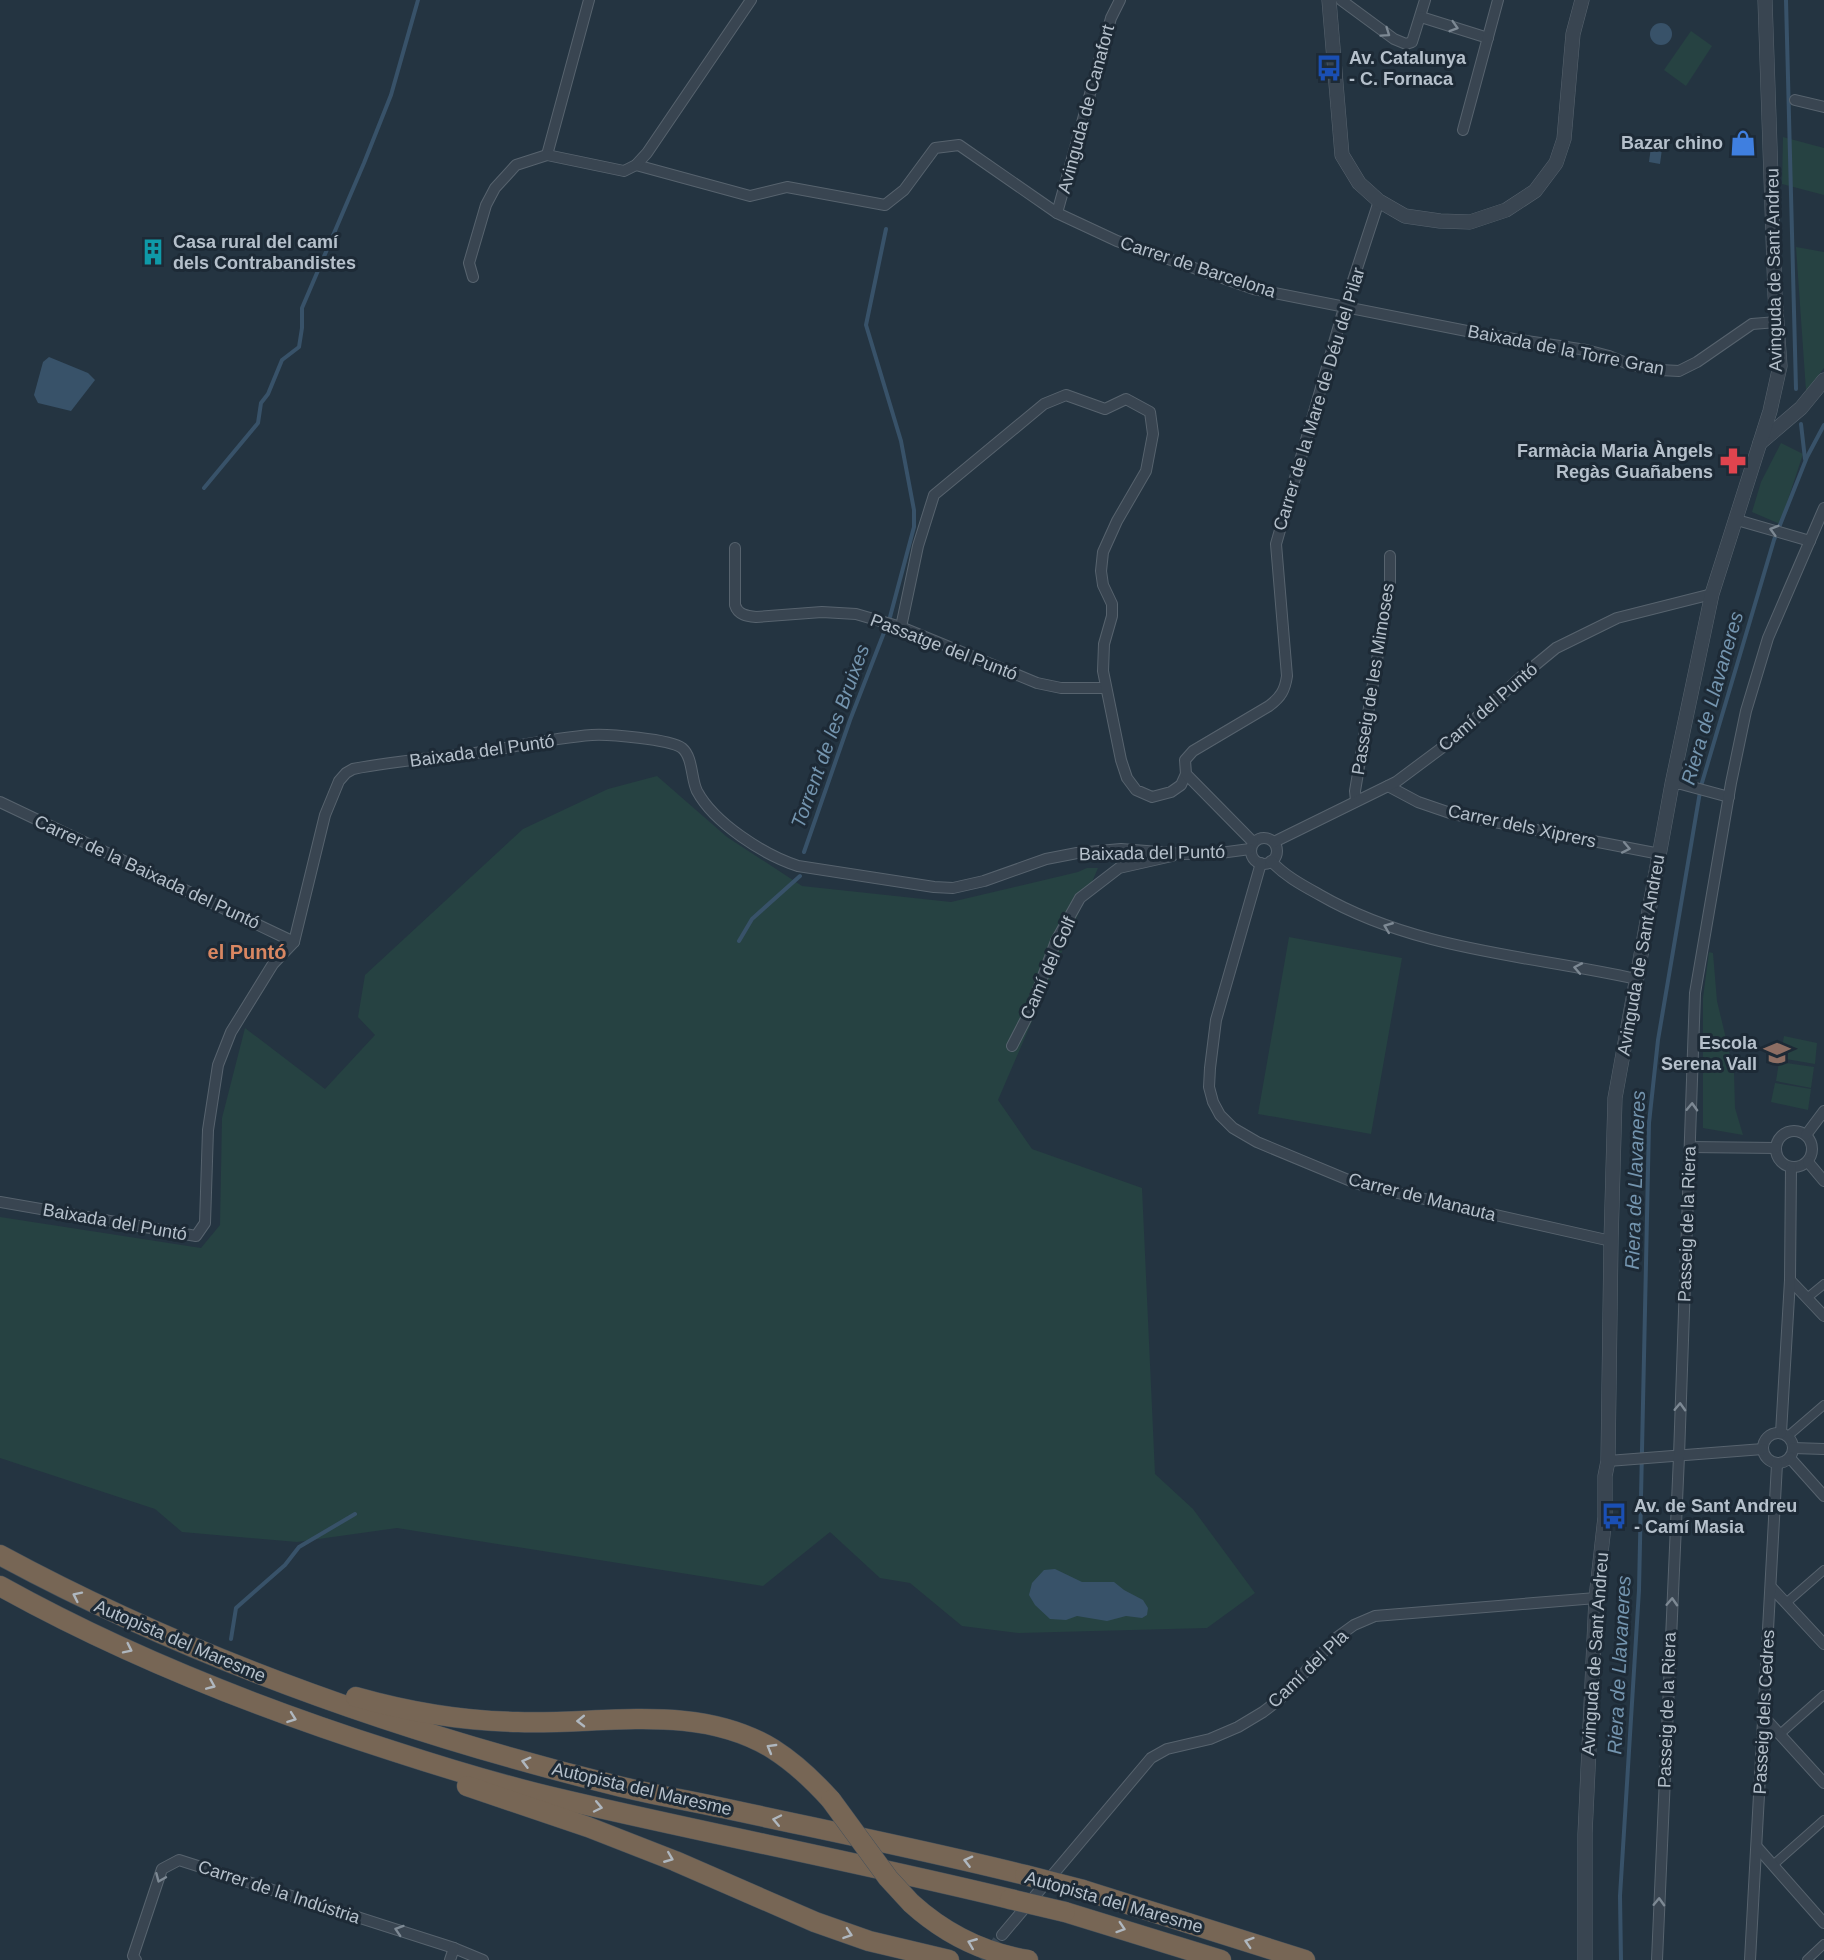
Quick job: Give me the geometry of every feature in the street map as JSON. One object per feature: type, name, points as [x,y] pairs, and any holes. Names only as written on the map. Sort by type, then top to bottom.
[{"type":"highway","name":"Autopista del Maresme","points":[[0,1555],[109,1611],[188,1646],[280,1683],[394,1724],[522,1762],[626,1788],[930,1851],[1083,1890],[1305,1960]]},
{"type":"highway","name":"Autopista del Maresme","points":[[0,1586],[158,1663],[264,1708],[434,1764],[550,1796],[862,1864],[1065,1912],[1221,1960]]},
{"type":"highway","points":[[188,1646],[263,1662],[330,1690],[379,1704],[443,1716],[518,1722],[661,1720],[691,1722],[746,1735],[772,1748],[811,1778],[831,1800],[888,1878],[911,1903],[941,1928],[984,1948],[1028,1960]]},
{"type":"highway","points":[[319,1728],[372,1754],[588,1827],[675,1861],[815,1922],[869,1941],[949,1960]]},
{"type":"street","points":[[547,155],[589,0]]},
{"type":"street","points":[[473,277],[469,263],[486,206],[495,188],[516,165],[547,155],[624,171],[636,165],[647,153],[751,0]]},
{"type":"street","name":"Avinguda de Canafort","points":[[636,165],[750,196],[787,187],[885,205],[904,190],[935,148],[959,146],[1057,213],[1111,18],[1120,0]]},
{"type":"street","points":[[1329,0],[1342,155],[1359,183],[1379,201],[1406,216],[1440,221],[1470,222],[1506,210],[1535,191],[1556,164],[1564,138],[1573,34],[1582,0]]},
{"type":"street","points":[[1341,0],[1394,39],[1406,44],[1412,42],[1425,0]]},
{"type":"street","points":[[1462,130],[1498,0]]},
{"type":"street","name":"Avinguda de Sant Andreu","points":[[1585,1960],[1585,1834],[1596,1598],[1605,1517],[1605,1476],[1608,1461],[1615,1098],[1672,783],[1712,594],[1770,411],[1780,366],[1766,0]]},
{"type":"street","points":[[1421,17],[1488,38]]},
{"type":"street","points":[[1795,100],[1824,107]]},
{"type":"street","name":"Carrer de la Mare de Déu del Pilar","points":[[1186,774],[1185,760],[1193,751],[1269,706],[1280,698],[1286,688],[1287,676],[1276,544],[1344,308],[1379,201]]},
{"type":"street","name":"Carrer de Barcelona","points":[[1057,213],[1117,241],[1254,289],[1344,308]]},
{"type":"street","name":"Baixada de la Torre Gran","points":[[1344,308],[1482,334],[1586,350],[1660,370],[1680,370],[1697,363],[1752,324],[1777,322]]},
{"type":"street","points":[[1760,443],[1801,408],[1824,380]]},
{"type":"street","points":[[901,627],[918,546],[934,495],[1044,404],[1066,395],[1105,409],[1126,399],[1150,412],[1153,434],[1146,471],[1117,521],[1103,552],[1101,571],[1103,585],[1112,604],[1112,616],[1104,644],[1103,671],[1121,760],[1127,778],[1136,790],[1152,797],[1171,792],[1181,785],[1186,774],[1252,846],[1255,860],[1266,862],[1345,910],[1402,932],[1465,947],[1636,980]]},
{"type":"street","name":"Passeig de la Riera","points":[[1657,1960],[1679,1456],[1695,993],[1746,711],[1768,639],[1823,512]]},
{"type":"street","points":[[1737,520],[1810,541]]},
{"type":"street","name":"Passatge del Puntó","points":[[735,548],[735,605],[741,614],[756,617],[834,611],[856,614],[901,627],[1037,683],[1061,688],[1106,688]]},
{"type":"street","name":"Passeig de les Mimoses","points":[[1356,801],[1355,791],[1390,582],[1390,556]]},
{"type":"street","name":"Camí del Puntó","points":[[1274,842],[1388,786],[1413,770],[1451,741],[1556,648],[1617,618],[1712,594]]},
{"type":"street","name":"Baixada del Puntó","points":[[0,1203],[196,1236],[205,1223],[208,1130],[218,1065],[231,1032],[273,964],[294,942],[325,815],[339,781],[345,773],[352,769],[592,735],[640,738],[682,748],[697,792],[712,810],[754,846],[779,860],[798,866],[934,888],[953,888],[984,881],[1046,859],[1077,852],[1121,849],[1184,854],[1220,853],[1252,846]]},
{"type":"street","points":[[1672,783],[1729,797]]},
{"type":"street","name":"Carrer dels Xiprers","points":[[1388,786],[1418,802],[1453,814],[1660,854]]},
{"type":"street","name":"Carrer de la Baixada del Puntó","points":[[0,802],[294,942]]},
{"type":"street","points":[[1252,846],[1265,839],[1274,842],[1276,853],[1266,862]]},
{"type":"street","name":"Camí del Golf","points":[[1012,1046],[1030,1011],[1056,941],[1080,898],[1119,868],[1184,854]]},
{"type":"street","name":"Carrer de Manauta","points":[[1266,862],[1216,1020],[1209,1087],[1220,1115],[1233,1128],[1257,1142],[1358,1184],[1611,1241]]},
{"type":"street","points":[[1806,1135],[1824,1111]]},
{"type":"street","points":[[1798,1131],[1806,1135],[1812,1142],[1813,1149],[1808,1162],[1798,1167],[1791,1167],[1780,1160],[1776,1148],[1786,1132],[1798,1131]]},
{"type":"street","points":[[1690,1147],[1776,1148]]},
{"type":"street","points":[[1808,1162],[1824,1181]]},
{"type":"street","points":[[1791,1167],[1790,1280],[1784,1435],[1792,1453],[1824,1496]]},
{"type":"street","points":[[1790,1280],[1824,1316]]},
{"type":"street","points":[[1807,1298],[1824,1284]]},
{"type":"street","points":[[1824,1405],[1784,1435],[1769,1436],[1762,1449],[1767,1460],[1777,1464],[1786,1462],[1792,1453],[1824,1449]]},
{"type":"street","points":[[1608,1461],[1762,1449]]},
{"type":"street","name":"Passeig dels Cedres","points":[[1750,1960],[1777,1464]]},
{"type":"street","points":[[1786,1603],[1824,1570]]},
{"type":"street","points":[[1772,1588],[1824,1644]]},
{"type":"street","name":"Camí del Pla","points":[[1002,1935],[1150,1758],[1167,1749],[1219,1735],[1263,1712],[1280,1699],[1336,1638],[1354,1625],[1375,1616],[1596,1598]]},
{"type":"street","points":[[1780,1734],[1824,1695]]},
{"type":"street","points":[[1764,1717],[1824,1783]]},
{"type":"street","points":[[1773,1865],[1824,1820]]},
{"type":"street","points":[[1757,1847],[1824,1923]]},
{"type":"street","name":"Carrer de la Indústria","points":[[136,1960],[133,1956],[162,1869],[179,1860],[454,1948],[483,1960]]},
{"type":"street","points":[[1806,1960],[1824,1944]]},
{"type":"street","points":[[450,1960],[454,1948]]},
{"type":"green space","points":[[1691,31],[1712,46],[1686,86],[1664,70]]},
{"type":"green space","points":[[1783,137],[1824,148],[1824,195],[1782,184]]},
{"type":"green space","points":[[1796,247],[1824,252],[1824,368],[1806,391]]},
{"type":"green space","points":[[1781,443],[1803,454],[1780,524],[1752,512],[1761,482]]},
{"type":"green space","points":[[657,776],[727,837],[802,886],[951,902],[1087,868],[1098,868],[998,1100],[1032,1149],[1142,1188],[1155,1474],[1193,1509],[1255,1593],[1207,1628],[1019,1633],[962,1626],[910,1583],[880,1578],[830,1532],[763,1586],[397,1528],[297,1542],[182,1532],[155,1509],[0,1458],[0,1217],[201,1248],[220,1225],[222,1118],[245,1028],[325,1089],[375,1035],[358,1017],[365,975],[523,829],[608,789]]},
{"type":"green space","points":[[1289,937],[1402,958],[1371,1134],[1258,1114]]},
{"type":"green space","points":[[1709,952],[1713,953],[1717,1001],[1734,1072],[1735,1108],[1743,1135],[1703,1128],[1703,998]]},
{"type":"green space","points":[[1784,1036],[1817,1043],[1815,1064],[1780,1058]]},
{"type":"green space","points":[[1779,1062],[1814,1067],[1811,1088],[1776,1081]]},
{"type":"green space","points":[[1775,1083],[1811,1089],[1808,1110],[1771,1102]]},
{"type":"water","points":[[1661,23],[1669,26],[1672,34],[1669,42],[1661,45],[1653,42],[1650,34],[1653,26]]},
{"type":"water","points":[[1652,139],[1663,141],[1660,164],[1649,162]]},
{"type":"water","points":[[49,357],[88,373],[95,380],[71,411],[38,403],[34,395],[43,362]]},
{"type":"water","points":[[1055,1569],[1082,1582],[1114,1582],[1143,1600],[1148,1608],[1147,1615],[1142,1618],[1126,1616],[1107,1621],[1077,1616],[1066,1620],[1050,1619],[1035,1605],[1029,1595],[1032,1583],[1044,1570]]},
{"type":"waterway","points":[[204,488],[258,423],[261,403],[268,394],[282,360],[299,347],[302,308],[391,95],[418,0]]},
{"type":"waterway","points":[[1786,0],[1796,389]]},
{"type":"waterway","name":"Torrent de les Bruixes","points":[[886,229],[866,325],[901,441],[914,510],[914,527],[890,617]]},
{"type":"waterway","points":[[1801,424],[1805,459]]},
{"type":"waterway","name":"Riera de Llavaneres","points":[[1621,1960],[1620,1896],[1639,1590],[1649,1123],[1658,1040],[1701,786],[1774,540],[1807,457],[1824,425]]},
{"type":"waterway","name":"Torrent de les Bruixes","points":[[804,852],[850,720],[885,630]]},
{"type":"waterway","name":"Torrent de les Bruixes","points":[[739,941],[752,919],[800,876]]},
{"type":"waterway","name":"Torrent de les Bruixes","points":[[231,1639],[236,1608],[285,1565],[299,1547],[355,1514]]},
{"type":"tunnel","points":[[982,1960],[1002,1935]]},
{"type":"place","name":"Av. Catalunya - C. Fornaca","points":[[1329,68]]},
{"type":"place","name":"Bazar chino","points":[[1743,143]]},
{"type":"place","name":"Casa rural del camí dels Contrabandistes","points":[[153,252]]},
{"type":"place","name":"Farmàcia Maria Àngels Regàs Guañabens","points":[[1733,461]]},
{"type":"place","name":"Escola Serena Vall","points":[[1777,1053]]},
{"type":"place","name":"Av. de Sant Andreu - Camí Masia","points":[[1614,1516]]},
{"type":"district","name":"el Puntó","points":[[247,952]]}]
